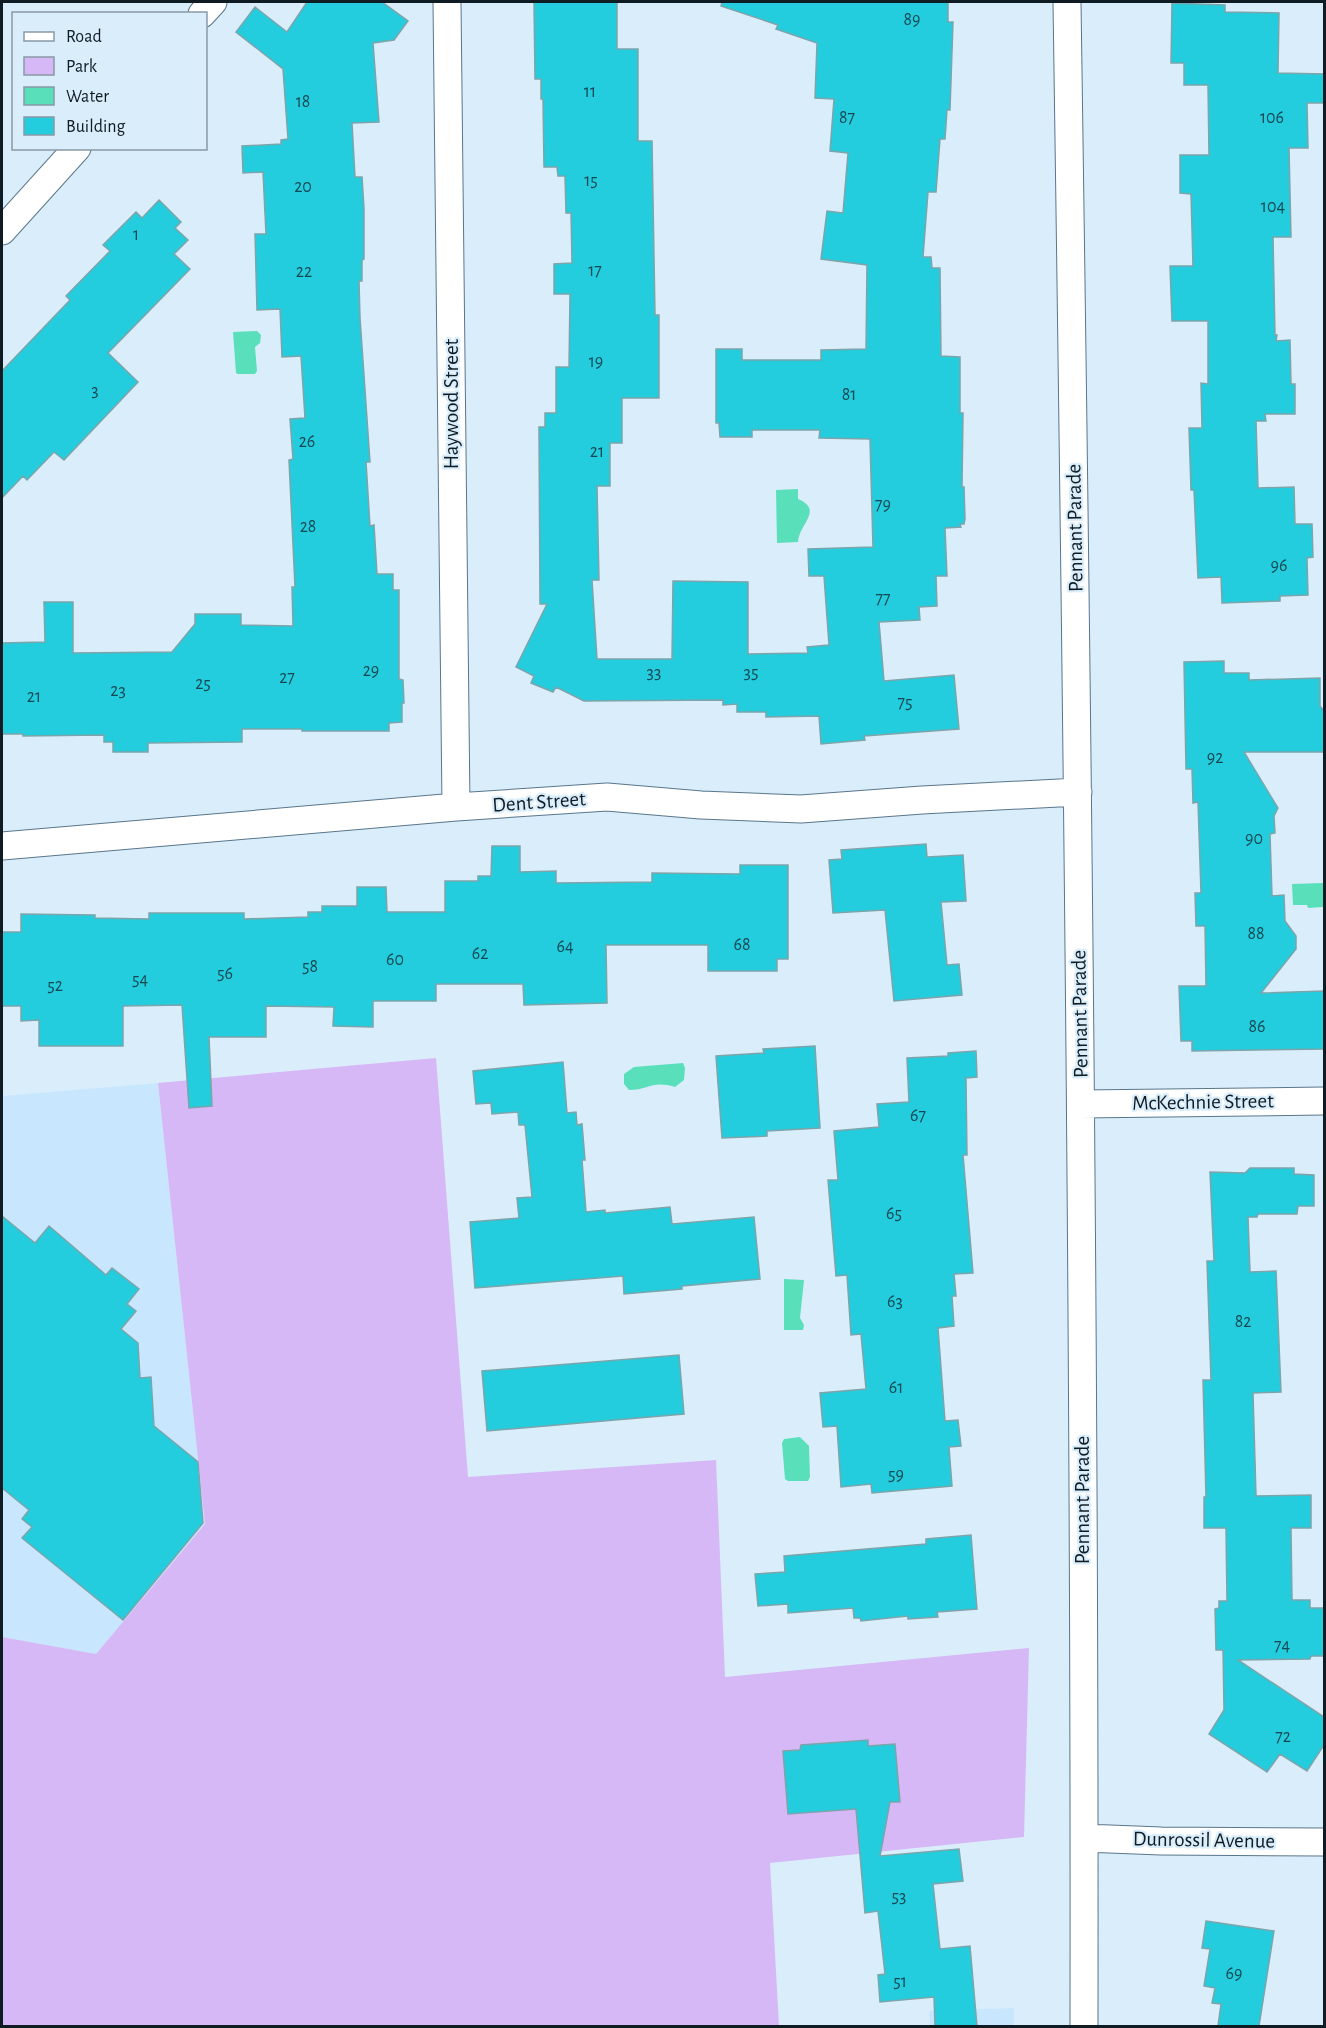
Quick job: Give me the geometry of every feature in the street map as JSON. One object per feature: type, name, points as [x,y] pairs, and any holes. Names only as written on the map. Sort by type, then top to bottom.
[{"type":"street","name":"Haywood Street","points":[[447,2],[456,807]]},
{"type":"street","name":"Pennant Parade","points":[[1067,2],[1081,1104],[1084,2026]]},
{"type":"street","points":[[2,231],[75,150]]},
{"type":"street","name":"Dent Street","points":[[2,846],[456,807],[607,797],[701,805],[801,809],[1078,792]]},
{"type":"street","name":"McKechnie Street","points":[[1081,1104],[1324,1101]]},
{"type":"street","name":"Dunrossil Avenue","points":[[1084,1838],[1324,1842]]},
{"type":"shaded area","points":[[158,1083],[205,1524],[96,1654],[2,1637],[2,1096]]},
{"type":"shaded area","points":[[1014,2008],[1014,2026],[930,2026],[929,2011]]},
{"type":"green space","points":[[436,1058],[468,1477],[716,1460],[725,1677],[1029,1648],[1024,1837],[770,1863],[779,2026],[2,2026],[2,1637],[96,1654],[205,1524],[158,1083]]},
{"type":"water","points":[[257,331],[261,335],[260,343],[255,347],[257,371],[255,374],[238,374],[236,373],[233,332]]},
{"type":"water","points":[[798,489],[798,499],[806,503],[810,513],[798,542],[777,543],[776,490]]},
{"type":"water","points":[[1324,883],[1323,907],[1308,908],[1307,905],[1293,905],[1292,884]]},
{"type":"water","points":[[683,1063],[684,1080],[675,1087],[656,1085],[629,1090],[624,1084],[624,1074],[634,1067]]},
{"type":"water","points":[[784,1279],[804,1280],[800,1318],[804,1325],[803,1330],[784,1330]]},
{"type":"water","points":[[800,1437],[809,1446],[810,1477],[808,1481],[788,1481],[785,1479],[782,1443],[784,1439]]},
{"type":"building","points":[[307,2],[382,2],[408,21],[394,40],[373,43],[379,122],[352,123],[355,177],[362,177],[364,209],[364,259],[362,260],[362,281],[359,281],[370,462],[366,462],[370,526],[374,525],[377,574],[393,574],[393,590],[399,590],[399,679],[403,680],[404,703],[402,703],[402,722],[389,723],[389,731],[242,729],[242,742],[148,743],[148,752],[113,752],[113,742],[104,742],[104,735],[2,734],[2,643],[45,642],[44,602],[73,602],[73,653],[172,652],[195,624],[195,614],[241,614],[241,625],[293,626],[292,587],[295,587],[289,460],[293,459],[290,419],[305,418],[301,356],[282,357],[280,309],[257,310],[255,234],[266,234],[263,172],[243,173],[242,146],[281,144],[281,140],[288,139],[283,69],[236,32],[255,7],[287,32]]},
{"type":"building","points":[[534,2],[617,2],[617,49],[638,49],[638,141],[652,141],[655,315],[659,315],[659,398],[622,398],[622,443],[610,443],[610,486],[597,486],[599,580],[592,580],[597,659],[672,659],[673,581],[748,582],[748,654],[808,653],[807,647],[829,645],[824,576],[809,576],[808,549],[873,547],[870,439],[819,438],[820,430],[752,430],[752,437],[720,437],[719,423],[716,423],[716,349],[742,349],[742,360],[821,360],[821,350],[866,349],[867,265],[821,259],[827,211],[843,213],[848,153],[830,151],[834,99],[815,98],[817,43],[776,29],[778,25],[721,6],[722,2],[948,2],[948,22],[953,22],[950,110],[947,110],[945,139],[940,139],[936,192],[928,192],[923,257],[931,257],[932,268],[940,268],[941,356],[960,357],[960,413],[963,413],[962,487],[964,487],[965,519],[964,524],[960,524],[961,527],[945,528],[947,576],[936,576],[937,606],[919,607],[920,620],[879,622],[884,681],[954,675],[959,729],[864,736],[865,740],[821,744],[819,716],[766,717],[766,712],[737,712],[737,704],[723,705],[723,700],[584,701],[556,687],[553,692],[531,683],[534,676],[516,667],[547,604],[540,604],[539,427],[545,427],[545,413],[556,413],[556,367],[569,367],[570,294],[554,294],[554,264],[572,263],[571,213],[566,213],[565,176],[558,176],[557,167],[544,167],[541,79],[535,79]]},
{"type":"building","points":[[1172,3],[1225,5],[1225,12],[1279,13],[1278,73],[1324,74],[1324,103],[1307,103],[1308,148],[1289,148],[1291,237],[1273,237],[1275,335],[1277,335],[1276,341],[1290,340],[1291,384],[1295,384],[1295,414],[1265,414],[1266,421],[1256,421],[1258,488],[1294,487],[1295,524],[1312,524],[1313,557],[1307,558],[1308,595],[1280,596],[1280,601],[1222,603],[1221,577],[1198,578],[1189,428],[1202,428],[1201,383],[1208,384],[1208,321],[1172,321],[1170,266],[1193,266],[1191,194],[1180,193],[1180,155],[1209,155],[1208,85],[1184,85],[1184,63],[1171,63]]},
{"type":"building","points":[[159,200],[181,222],[175,228],[188,240],[174,254],[190,269],[108,353],[138,382],[64,460],[54,452],[27,480],[23,476],[2,498],[2,371],[70,300],[66,296],[110,251],[103,245],[136,212],[142,218]]},
{"type":"building","points":[[1224,661],[1224,673],[1249,673],[1249,680],[1320,678],[1320,706],[1324,711],[1324,752],[1244,752],[1278,808],[1274,816],[1275,833],[1270,834],[1272,896],[1284,895],[1285,921],[1296,936],[1296,949],[1261,993],[1324,991],[1324,1049],[1192,1051],[1192,1041],[1181,1041],[1179,986],[1206,986],[1205,926],[1196,926],[1195,893],[1201,893],[1198,802],[1193,803],[1192,769],[1186,769],[1184,662]]},
{"type":"building","points":[[926,844],[927,857],[963,855],[966,901],[941,902],[947,965],[959,964],[962,995],[894,1001],[885,910],[833,913],[829,860],[842,859],[841,850]]},
{"type":"building","points":[[492,846],[520,846],[520,872],[556,871],[556,883],[652,882],[652,873],[740,874],[740,865],[788,865],[788,959],[777,959],[777,971],[708,971],[708,945],[606,945],[607,1003],[524,1005],[523,984],[436,984],[436,1001],[373,1001],[373,1027],[333,1026],[334,1007],[266,1006],[266,1037],[209,1037],[212,1106],[189,1108],[182,1005],[123,1006],[123,1046],[39,1046],[39,1020],[21,1021],[21,1006],[2,1006],[2,932],[21,932],[21,914],[95,915],[95,918],[149,919],[149,913],[244,913],[244,919],[308,917],[308,912],[322,912],[322,906],[357,906],[357,887],[386,887],[387,912],[445,912],[445,881],[478,881],[478,876],[491,876]]},
{"type":"building","points":[[815,1046],[820,1128],[767,1131],[767,1136],[722,1138],[716,1056],[764,1053],[763,1049]]},
{"type":"building","points":[[976,1051],[977,1077],[966,1078],[967,1155],[963,1155],[973,1273],[954,1274],[956,1296],[952,1296],[954,1326],[938,1328],[945,1421],[958,1420],[961,1446],[949,1447],[952,1486],[872,1493],[871,1484],[841,1487],[837,1426],[823,1427],[820,1393],[866,1389],[861,1334],[851,1335],[847,1275],[836,1276],[828,1180],[838,1180],[834,1131],[879,1127],[877,1104],[909,1102],[907,1058],[948,1056],[948,1053]]},
{"type":"building","points":[[563,1062],[567,1113],[576,1112],[577,1125],[582,1124],[586,1212],[605,1210],[605,1213],[670,1207],[672,1224],[754,1217],[760,1279],[624,1294],[623,1276],[475,1288],[470,1222],[519,1218],[517,1198],[532,1197],[525,1125],[519,1125],[518,1112],[492,1114],[491,1103],[476,1104],[473,1071]]},
{"type":"building","points":[[1250,1168],[1294,1168],[1294,1174],[1314,1175],[1314,1206],[1298,1206],[1297,1214],[1258,1214],[1257,1217],[1248,1217],[1250,1272],[1276,1271],[1281,1392],[1253,1393],[1256,1496],[1311,1495],[1311,1528],[1291,1528],[1292,1600],[1310,1600],[1310,1608],[1324,1608],[1324,1656],[1311,1656],[1310,1659],[1238,1660],[1324,1717],[1324,1745],[1307,1771],[1280,1754],[1267,1772],[1209,1734],[1224,1710],[1223,1650],[1216,1650],[1215,1609],[1219,1608],[1219,1601],[1227,1601],[1226,1528],[1204,1528],[1204,1497],[1206,1497],[1203,1380],[1211,1380],[1207,1261],[1214,1261],[1210,1172],[1245,1173]]},
{"type":"building","points":[[2,1216],[35,1243],[49,1226],[106,1275],[112,1268],[139,1289],[127,1304],[136,1311],[121,1329],[138,1343],[140,1378],[151,1377],[154,1426],[198,1462],[203,1523],[123,1620],[22,1538],[32,1527],[22,1519],[29,1510],[2,1488]]},
{"type":"building","points":[[679,1355],[684,1414],[487,1431],[482,1371]]},
{"type":"building","points":[[971,1535],[977,1609],[937,1612],[938,1617],[908,1619],[908,1616],[861,1621],[860,1618],[854,1618],[853,1608],[788,1613],[788,1604],[758,1606],[755,1574],[785,1572],[784,1556],[926,1544],[926,1539]]},
{"type":"building","points":[[868,1740],[868,1746],[895,1744],[900,1802],[890,1802],[880,1856],[959,1849],[963,1881],[933,1884],[940,1949],[970,1946],[977,2026],[935,2026],[934,1997],[880,2002],[878,1975],[885,1974],[878,1911],[865,1913],[856,1809],[788,1814],[783,1751],[800,1750],[801,1745]]},
{"type":"building","points":[[1206,1921],[1274,1931],[1259,2026],[1218,2026],[1221,2004],[1212,2003],[1215,1988],[1204,1986],[1210,1949],[1202,1948]]}]
